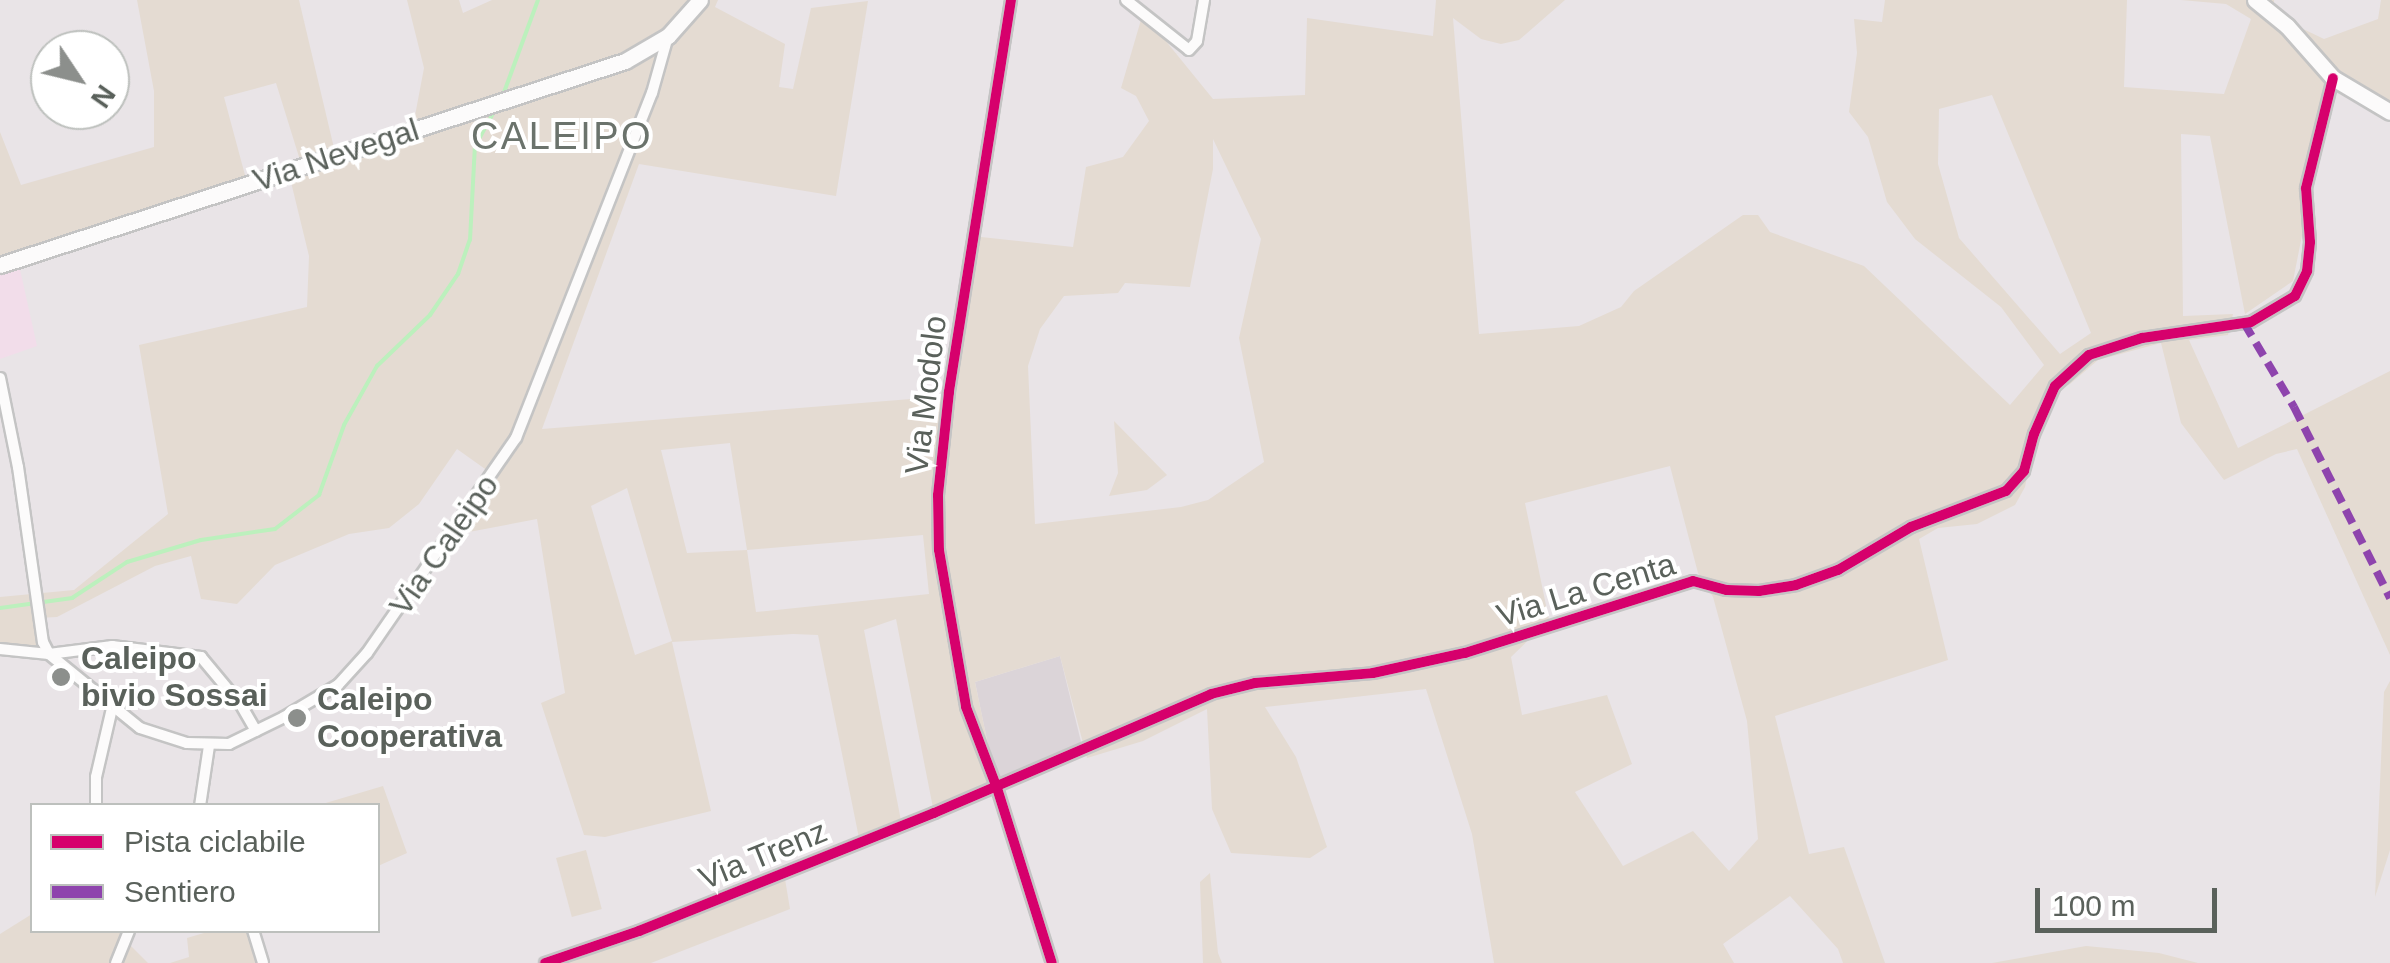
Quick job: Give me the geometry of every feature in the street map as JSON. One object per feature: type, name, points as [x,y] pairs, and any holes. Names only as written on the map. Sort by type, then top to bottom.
[{"type":"main road","name":"Via Nevegal","points":[[0,265],[625,61],[668,36],[700,0]]},
{"type":"main road","points":[[2255,0],[2287,26],[2333,78],[2390,112]]},
{"type":"street","name":"Via Modolo","points":[[1011,0],[962,307],[938,494],[939,550],[952,644],[966,707],[997,788],[1052,963]]},
{"type":"street","points":[[1126,0],[1185,50],[1197,42],[1204,0]]},
{"type":"street","name":"Via Caleipo","points":[[208,746],[228,744],[338,686],[367,653],[516,438],[652,92],[668,36]]},
{"type":"street","name":"Via La Centa","points":[[997,788],[1212,694],[1255,683],[1373,673],[1466,653],[1592,616],[1684,583],[1759,591],[1796,584],[1838,570],[1911,527],[2006,491],[2024,471],[2034,434],[2055,386],[2089,356],[2142,338],[2251,322],[2294,296],[2307,271],[2310,242],[2306,188],[2333,78]]},
{"type":"street","points":[[0,378],[49,654],[140,728],[208,746],[200,803]]},
{"type":"street","points":[[0,649],[49,654],[112,646],[201,657],[241,705],[256,730]]},
{"type":"street","points":[[96,803],[96,777],[112,708]]},
{"type":"street","name":"Via Trenz","points":[[546,963],[639,931],[997,788]]},
{"type":"street","points":[[116,963],[128,933]]},
{"type":"street","points":[[254,933],[262,963]]},
{"type":"shaded area","points":[[137,0],[299,0],[338,165],[410,142],[424,68],[407,0],[459,0],[463,13],[492,0],[718,0],[715,7],[785,44],[779,87],[793,89],[811,8],[868,1],[836,196],[639,164],[542,429],[948,396],[972,236],[1073,247],[1086,167],[1123,157],[1149,121],[1136,96],[1121,88],[1143,13],[1213,99],[1305,95],[1307,18],[1433,36],[1436,0],[1565,0],[1519,40],[1501,44],[1481,39],[1453,18],[1479,334],[1579,326],[1621,307],[1634,291],[1743,215],[1758,215],[1770,232],[1864,266],[2010,405],[2044,365],[2001,307],[1915,239],[1887,202],[1868,137],[1849,112],[1857,53],[1854,19],[1882,22],[1885,0],[2127,0],[2124,87],[2224,94],[2251,19],[2226,4],[2181,0],[2274,0],[2274,15],[2324,39],[2378,19],[2381,0],[2390,0],[2390,112],[2333,78],[2293,281],[2245,314],[2210,136],[2181,134],[2183,316],[2233,314],[2228,335],[2189,340],[2238,448],[2390,371],[2390,655],[2297,449],[2276,454],[2224,480],[2181,423],[2161,343],[2098,360],[2070,384],[2043,399],[2025,487],[2015,505],[1977,524],[1938,528],[1919,539],[1948,660],[1775,716],[1809,854],[1844,847],[1885,963],[1843,963],[1838,949],[1790,896],[1723,944],[1734,963],[1494,963],[1472,834],[1426,689],[1265,707],[1296,757],[1327,847],[1310,858],[1231,853],[1212,809],[1207,709],[1143,741],[1087,758],[1060,656],[975,682],[997,788],[934,813],[896,619],[864,630],[902,826],[860,843],[818,635],[793,634],[672,642],[711,811],[605,837],[584,835],[541,703],[565,693],[537,519],[453,535],[495,476],[457,449],[419,504],[389,528],[349,534],[275,565],[237,604],[201,599],[191,556],[155,566],[57,617],[37,618],[43,651],[0,646],[0,597],[74,590],[168,514],[139,345],[307,307],[309,256],[290,178],[304,173],[276,83],[224,97],[249,190],[0,271],[0,132],[21,185],[154,147],[154,91]],"holes":[[[1992,95],[2091,333],[2060,354],[1959,238],[1938,164],[1939,109]],[[1213,139],[1261,239],[1239,338],[1264,462],[1208,500],[1181,507],[1035,524],[1028,366],[1040,329],[1064,296],[1118,293],[1125,283],[1190,287],[1213,169]],[[730,443],[747,550],[687,553],[661,450]],[[1670,466],[1698,573],[1713,597],[1747,721],[1758,839],[1729,871],[1693,831],[1623,866],[1575,792],[1632,764],[1607,695],[1522,715],[1511,657],[1549,620],[1525,503]],[[627,488],[672,641],[635,655],[591,506]],[[923,535],[929,594],[756,612],[747,550]]]},
{"type":"shaded area","points":[[19,265],[37,346],[0,359],[0,271]]},
{"type":"shaded area","points":[[1114,421],[1167,475],[1147,490],[1109,496],[1118,473]]},
{"type":"shaded area","points":[[1060,656],[1083,750],[997,788],[975,682]]},
{"type":"shaded area","points":[[2390,681],[2390,850],[2375,897],[2384,692]]},
{"type":"shaded area","points":[[383,786],[407,853],[380,865],[380,803],[326,803]]},
{"type":"shaded area","points":[[586,850],[602,909],[572,917],[556,858]]},
{"type":"shaded area","points":[[784,873],[790,909],[651,963],[546,963]]},
{"type":"shaded area","points":[[1210,873],[1222,963],[1203,963],[1200,882]]},
{"type":"shaded area","points":[[30,915],[30,933],[128,933],[124,939],[148,963],[0,963],[0,934]]},
{"type":"shaded area","points":[[204,933],[259,933],[266,963],[170,963],[189,957],[187,938]]},
{"type":"shaded area","points":[[2086,946],[2159,953],[2198,963],[1992,963]]},
{"type":"waterway","points":[[503,95],[538,0]]},
{"type":"waterway","points":[[0,608],[72,598],[127,562],[201,540],[275,529],[319,495],[344,425],[377,366],[430,315],[458,274],[470,240],[475,146],[496,108]]},
{"type":"marked path","points":[[2244,323],[2294,407],[2390,598]]},
{"type":"cycle path","points":[[1011,0],[949,392],[938,495],[939,550],[966,707],[997,788],[1052,963]]},
{"type":"cycle path","points":[[545,963],[639,931],[934,813],[1211,694],[1255,683],[1373,673],[1465,653],[1693,581],[1727,590],[1759,591],[1796,585],[1838,570],[1911,527],[2006,491],[2024,471],[2034,434],[2055,386],[2089,355],[2142,338],[2251,322],[2295,296],[2307,271],[2310,242],[2306,188],[2333,78]]},
{"type":"place","name":"Caleipo bivio Sossai","points":[[61,677]]},
{"type":"place","name":"Caleipo Cooperativa","points":[[297,718]]},
{"type":"district","name":"CALEIPO","points":[[562,137]]}]
